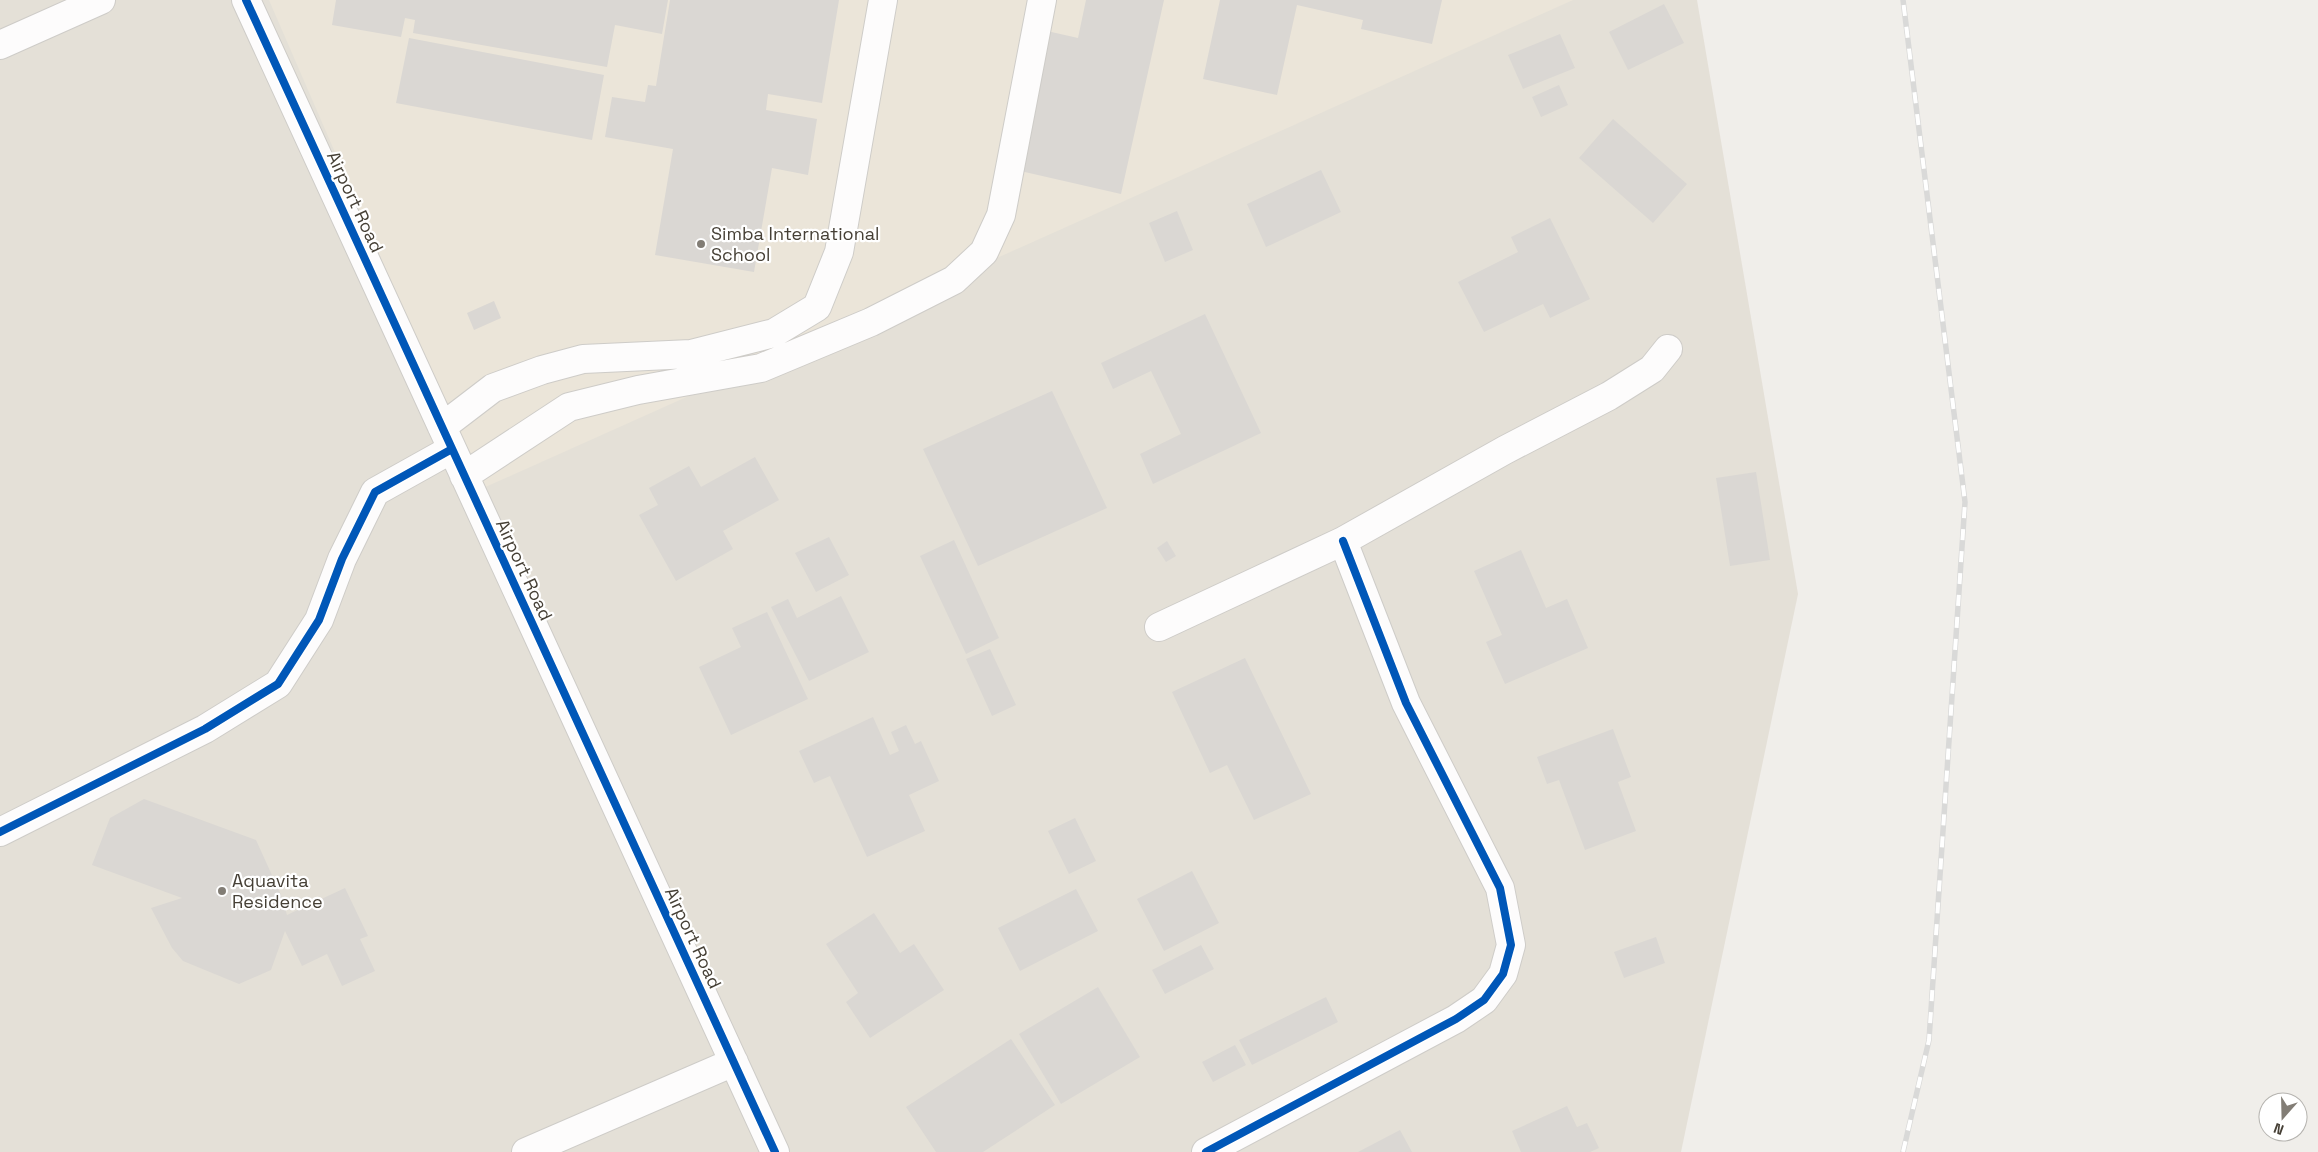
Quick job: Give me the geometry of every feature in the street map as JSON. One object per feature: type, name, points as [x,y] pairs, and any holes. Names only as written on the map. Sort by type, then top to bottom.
[{"type":"street","points":[[0,45],[100,0]]},
{"type":"street","name":"Airport Road","points":[[246,0],[775,1152]]},
{"type":"street","points":[[0,832],[205,729],[278,684],[319,620],[342,560],[375,492],[447,438],[493,388],[542,370],[583,359],[691,354],[774,333],[818,307],[839,252],[883,0]]},
{"type":"street","points":[[464,476],[569,407],[638,390],[761,368],[871,322],[954,280],[984,252],[1001,215],[1042,0]]},
{"type":"street","points":[[1159,627],[1343,541],[1505,450],[1609,396],[1652,369],[1668,348]]},
{"type":"street","points":[[1206,1152],[1470,1010],[1484,1000],[1503,974],[1511,944],[1500,888],[1406,704],[1343,541]]},
{"type":"street","points":[[526,1152],[734,1062]]},
{"type":"shaded area","points":[[0,0],[1697,0],[1798,594],[1681,1152],[0,1152]]},
{"type":"shaded area","name":"Simba International School","points":[[269,0],[1573,0],[481,489]]},
{"type":"building","points":[[336,0],[668,0],[662,34],[615,25],[607,67],[413,33],[415,20],[405,18],[401,37],[332,25]]},
{"type":"building","points":[[670,0],[839,0],[822,103],[768,94],[766,110],[817,119],[808,175],[772,168],[754,272],[655,255],[673,149],[605,137],[612,97],[645,102],[648,85],[656,86]]},
{"type":"building","points":[[1086,0],[1164,0],[1121,194],[1016,170],[1047,31],[1078,38]]},
{"type":"building","points":[[1220,0],[1442,0],[1432,44],[1361,29],[1363,20],[1297,5],[1277,95],[1203,79]]},
{"type":"building","points":[[1664,4],[1684,43],[1628,70],[1609,32]]},
{"type":"building","points":[[1560,34],[1575,68],[1523,89],[1508,55]]},
{"type":"building","points":[[409,38],[604,75],[592,140],[396,103]]},
{"type":"building","points":[[1559,85],[1568,105],[1541,117],[1532,97]]},
{"type":"building","points":[[1613,119],[1687,184],[1653,223],[1579,158]]},
{"type":"building","points":[[1321,170],[1341,212],[1266,247],[1247,204]]},
{"type":"building","points":[[1177,211],[1193,250],[1165,262],[1149,223]]},
{"type":"building","points":[[1550,218],[1590,299],[1550,318],[1543,304],[1484,332],[1458,282],[1518,252],[1511,237]]},
{"type":"building","points":[[494,301],[501,318],[474,330],[467,313]]},
{"type":"building","points":[[1205,314],[1261,433],[1153,484],[1140,454],[1181,434],[1151,371],[1113,389],[1101,363]]},
{"type":"building","points":[[1052,391],[1107,508],[978,566],[923,449]]},
{"type":"building","points":[[755,457],[779,500],[723,531],[733,549],[676,581],[639,515],[658,505],[649,488],[689,466],[701,487]]},
{"type":"building","points":[[1756,472],[1770,560],[1730,566],[1716,478]]},
{"type":"building","points":[[829,537],[849,575],[816,592],[795,553]]},
{"type":"building","points":[[954,540],[999,638],[966,654],[920,556]]},
{"type":"building","points":[[1167,541],[1176,556],[1166,562],[1157,548]]},
{"type":"building","points":[[1521,550],[1546,608],[1567,599],[1588,648],[1505,684],[1486,642],[1502,635],[1474,571]]},
{"type":"building","points":[[841,596],[869,652],[809,681],[771,607],[788,599],[797,618]]},
{"type":"building","points":[[767,612],[808,699],[731,735],[699,667],[741,647],[732,628]]},
{"type":"building","points":[[990,649],[1016,705],[992,716],[966,659]]},
{"type":"building","points":[[1245,658],[1311,794],[1254,820],[1227,765],[1210,773],[1172,692]]},
{"type":"building","points":[[873,717],[890,755],[899,751],[891,732],[906,725],[915,744],[921,741],[939,781],[909,795],[925,831],[867,857],[830,776],[814,783],[799,751]]},
{"type":"building","points":[[1613,729],[1631,777],[1618,782],[1636,831],[1585,850],[1559,780],[1547,784],[1537,757]]},
{"type":"building","name":"Aquavita Residence","points":[[144,799],[256,840],[281,895],[287,915],[345,888],[368,936],[360,939],[375,971],[342,986],[327,954],[302,966],[285,931],[271,970],[239,984],[183,961],[172,948],[151,908],[182,898],[92,865],[110,818]]},
{"type":"building","points":[[1075,818],[1096,861],[1069,874],[1048,831]]},
{"type":"building","points":[[1192,871],[1219,923],[1164,951],[1137,899]]},
{"type":"building","points":[[1076,889],[1098,931],[1020,971],[998,928]]},
{"type":"building","points":[[874,913],[900,953],[914,944],[944,990],[870,1038],[846,1002],[858,993],[826,944]]},
{"type":"building","points":[[1656,937],[1665,963],[1624,978],[1614,952]]},
{"type":"building","points":[[1201,945],[1214,969],[1165,994],[1152,970]]},
{"type":"building","points":[[1098,987],[1140,1057],[1061,1104],[1019,1034]]},
{"type":"building","points":[[1326,997],[1338,1022],[1252,1065],[1239,1040]]},
{"type":"building","points":[[1011,1039],[1055,1105],[983,1152],[936,1152],[906,1107]]},
{"type":"building","points":[[1235,1045],[1246,1065],[1213,1082],[1202,1062]]},
{"type":"building","points":[[1567,1106],[1577,1127],[1587,1123],[1599,1148],[1590,1152],[1521,1152],[1512,1131]]},
{"type":"building","points":[[1400,1130],[1412,1152],[1358,1152]]},
{"type":"railway","points":[[1903,0],[1965,502],[1929,1040],[1903,1152]]},
{"type":"cycle path","points":[[246,0],[775,1152]]},
{"type":"cycle path","points":[[0,832],[205,729],[278,684],[319,620],[342,559],[375,492],[452,449]]},
{"type":"cycle path","points":[[1206,1152],[1456,1019],[1484,1000],[1503,974],[1511,945],[1500,888],[1406,703],[1343,541]]},
{"type":"place","name":"Simba International School","points":[[701,244]]},
{"type":"place","name":"Aquavita Residence","points":[[222,891]]}]
